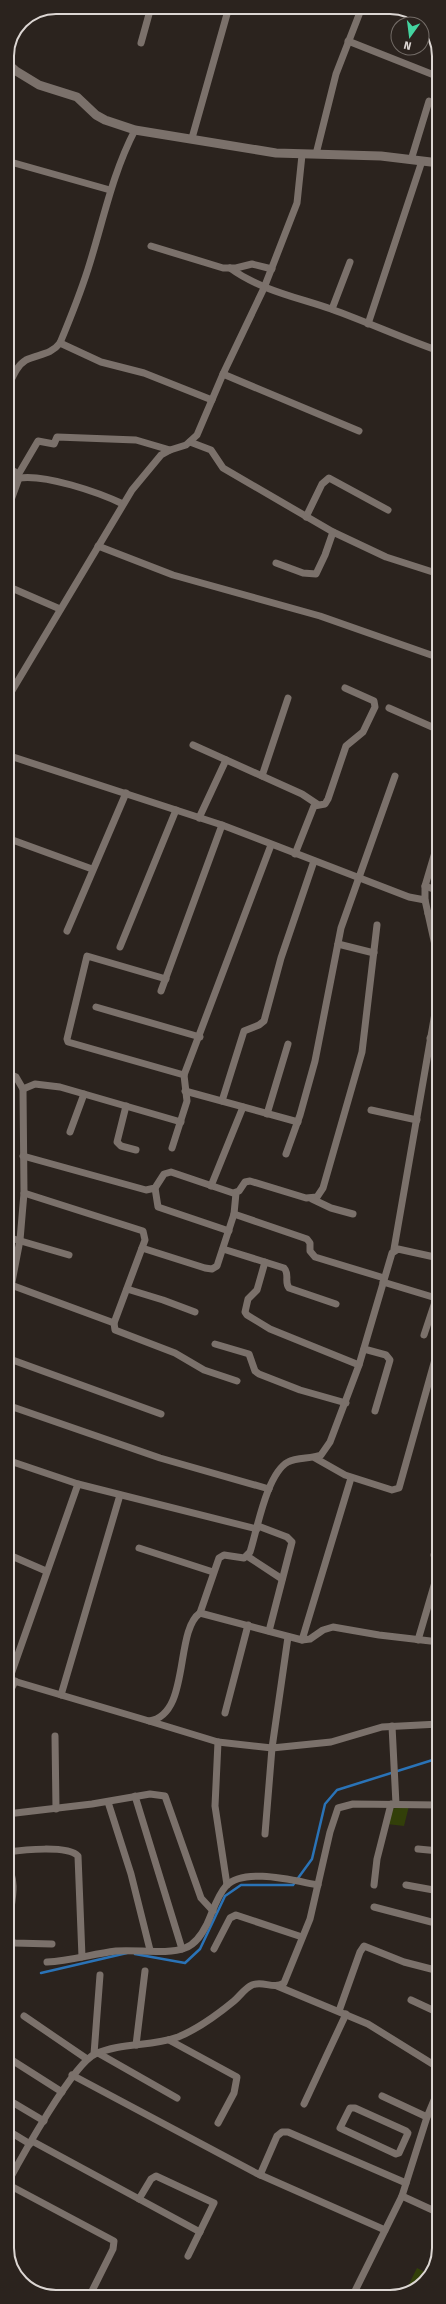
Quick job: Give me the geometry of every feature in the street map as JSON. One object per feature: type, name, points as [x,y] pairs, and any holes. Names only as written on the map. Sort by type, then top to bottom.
[{"type":"street","points":[[141,42],[149,14]]},
{"type":"street","points":[[192,138],[227,14]]},
{"type":"street","points":[[316,154],[334,81],[359,14]]},
{"type":"street","points":[[348,41],[432,74]]},
{"type":"street","points":[[14,69],[39,85],[77,96],[96,115],[104,120],[135,130],[192,138],[249,149],[302,155],[381,156],[432,162]]},
{"type":"street","points":[[411,160],[429,101]]},
{"type":"street","points":[[14,371],[27,360],[51,352],[60,343],[89,268],[110,190],[135,130]]},
{"type":"street","points":[[14,687],[123,504],[150,466],[170,450],[190,442],[197,435],[223,374],[264,288],[298,203],[302,155]]},
{"type":"street","points":[[368,324],[422,161]]},
{"type":"street","points":[[14,163],[110,190]]},
{"type":"street","points":[[151,246],[230,268],[247,280],[264,288],[332,309],[432,348]]},
{"type":"street","points":[[332,309],[350,262]]},
{"type":"street","points":[[230,268],[252,264],[272,269]]},
{"type":"street","points":[[60,343],[101,362],[144,373],[212,400]]},
{"type":"street","points":[[223,374],[359,431]]},
{"type":"street","points":[[14,490],[18,477],[38,441],[54,444],[57,437],[136,440],[170,450]]},
{"type":"street","points":[[190,442],[211,450],[223,468],[333,532],[386,557],[432,572]]},
{"type":"street","points":[[14,474],[18,477],[30,476],[102,494],[123,504]]},
{"type":"street","points":[[306,517],[322,484],[328,478],[388,510]]},
{"type":"street","points":[[276,563],[303,573],[316,574],[325,555],[333,532]]},
{"type":"street","points":[[98,546],[173,575],[320,616],[432,655]]},
{"type":"street","points":[[14,589],[60,609]]},
{"type":"street","points":[[193,745],[302,794],[317,804],[325,804],[346,746],[363,732],[375,707],[374,701],[345,688]]},
{"type":"street","points":[[262,776],[288,698]]},
{"type":"street","points":[[389,708],[432,727]]},
{"type":"street","points":[[14,757],[222,825],[409,897],[425,900]]},
{"type":"street","points":[[199,818],[226,760]]},
{"type":"street","points":[[286,1154],[298,1122],[315,1061],[341,928],[395,776]]},
{"type":"street","points":[[67,931],[92,869],[126,793]]},
{"type":"street","points":[[295,854],[310,812],[317,804]]},
{"type":"street","points":[[120,947],[176,810]]},
{"type":"street","points":[[161,991],[222,825]]},
{"type":"street","points":[[14,841],[92,869]]},
{"type":"street","points":[[172,1148],[188,1098],[185,1091],[184,1075],[200,1037],[271,845]]},
{"type":"street","points":[[222,1101],[244,1031],[259,1025],[264,1021],[281,958],[314,861]]},
{"type":"street","points":[[432,866],[425,886],[425,900],[432,931]]},
{"type":"street","points":[[425,886],[432,888]]},
{"type":"street","points":[[428,913],[432,914]]},
{"type":"street","points":[[312,1199],[321,1194],[358,1069],[364,1038],[378,925]]},
{"type":"street","points":[[338,944],[374,953]]},
{"type":"street","points":[[166,979],[89,955],[87,956],[67,1040],[68,1042],[184,1075]]},
{"type":"street","points":[[96,1007],[200,1037]]},
{"type":"street","points":[[247,1556],[258,1528],[269,1489],[276,1473],[288,1461],[315,1458],[321,1455],[330,1442],[346,1403],[364,1349],[390,1257],[394,1249],[432,1027]]},
{"type":"street","points":[[267,1114],[288,1044]]},
{"type":"street","points":[[14,1077],[24,1089],[24,1194],[20,1240],[14,1265]]},
{"type":"street","points":[[24,1089],[30,1085],[42,1084],[84,1094],[181,1122]]},
{"type":"street","points":[[185,1091],[298,1122]]},
{"type":"street","points":[[70,1132],[84,1094]]},
{"type":"street","points":[[126,1106],[117,1142],[121,1146],[136,1150]]},
{"type":"street","points":[[211,1186],[243,1107]]},
{"type":"street","points":[[371,1110],[417,1120]]},
{"type":"street","points":[[23,1156],[146,1190],[155,1188]]},
{"type":"street","points":[[229,1231],[162,1210],[158,1207],[155,1188],[167,1172],[236,1193]]},
{"type":"street","points":[[142,1248],[212,1269],[219,1263],[234,1214],[236,1193],[245,1182],[250,1181],[312,1199],[331,1208],[353,1214]]},
{"type":"street","points":[[24,1194],[140,1229],[145,1234],[142,1248],[114,1323],[115,1330],[175,1353],[200,1369],[237,1381]]},
{"type":"street","points":[[234,1214],[307,1239],[310,1243],[310,1251],[315,1257],[432,1297]]},
{"type":"street","points":[[14,1239],[69,1255]]},
{"type":"street","points":[[223,1249],[286,1270],[286,1283],[289,1288],[336,1304]]},
{"type":"street","points":[[394,1249],[408,1250],[432,1256]]},
{"type":"street","points":[[265,1262],[257,1290],[245,1304],[245,1312],[247,1315],[270,1329],[359,1365]]},
{"type":"street","points":[[14,1283],[114,1323]]},
{"type":"street","points":[[127,1290],[163,1300],[195,1312]]},
{"type":"street","points":[[424,1335],[432,1310]]},
{"type":"street","points":[[215,1344],[249,1354],[255,1371],[259,1374],[300,1390],[346,1403]]},
{"type":"street","points":[[364,1349],[386,1355],[390,1360],[374,1412]]},
{"type":"street","points":[[14,1361],[162,1414]]},
{"type":"street","points":[[315,1458],[351,1478],[392,1490],[399,1488],[432,1370]]},
{"type":"street","points":[[14,1407],[160,1458],[269,1489]]},
{"type":"street","points":[[14,1462],[78,1484],[258,1528],[287,1537],[292,1542],[269,1631]]},
{"type":"street","points":[[302,1640],[351,1478]]},
{"type":"street","points":[[14,1668],[46,1570],[78,1484]]},
{"type":"street","points":[[61,1695],[120,1495]]},
{"type":"street","points":[[139,1548],[213,1572]]},
{"type":"street","points":[[149,1721],[158,1719],[166,1712],[173,1701],[188,1639],[196,1618],[200,1613],[213,1572],[221,1556],[239,1558],[247,1556],[282,1579]]},
{"type":"street","points":[[14,1557],[46,1570]]},
{"type":"street","points":[[418,1640],[432,1592]]},
{"type":"street","points":[[200,1613],[302,1640],[310,1640],[323,1630],[333,1627],[432,1641]]},
{"type":"street","points":[[225,1713],[248,1625]]},
{"type":"street","points":[[264,1834],[272,1748],[288,1637]]},
{"type":"street","points":[[14,1681],[218,1742],[272,1748],[331,1742],[392,1726],[432,1724]]},
{"type":"street","points":[[374,1884],[377,1859],[393,1804],[395,1790],[392,1726]]},
{"type":"street","points":[[55,1736],[56,1809]]},
{"type":"street","points":[[218,1742],[214,1799],[227,1885]]},
{"type":"street","points":[[14,1813],[108,1802],[135,1796],[156,1794],[165,1796],[168,1800],[201,1898],[213,1911]]},
{"type":"street","points":[[135,1796],[182,1949]]},
{"type":"street","points":[[108,1802],[131,1874],[150,1950]]},
{"type":"street","points":[[277,1986],[284,1983],[286,1979],[310,1919],[330,1832],[338,1808],[349,1804],[432,1805]]},
{"type":"street","points":[[418,1849],[432,1850]]},
{"type":"street","points":[[14,1852],[54,1850],[72,1852],[78,1856],[82,1957]]},
{"type":"street","points":[[46,1962],[116,1951],[182,1949],[192,1945],[198,1938],[227,1885],[238,1879],[257,1876],[318,1885]]},
{"type":"street","points":[[406,1885],[432,1891]]},
{"type":"street","points":[[374,1907],[432,1922]]},
{"type":"street","points":[[214,1949],[230,1918],[236,1915],[302,1937]]},
{"type":"street","points":[[14,1942],[19,1944],[52,1944]]},
{"type":"street","points":[[338,2011],[360,1952],[364,1946],[404,1962],[432,1969]]},
{"type":"street","points":[[136,2045],[145,1970]]},
{"type":"street","points":[[96,2054],[100,1975]]},
{"type":"street","points":[[14,2171],[72,2075],[87,2059],[96,2054],[136,2045],[169,2040],[184,2034],[206,2021],[252,1985],[262,1984],[277,1986],[346,2014],[391,2037],[432,2063]]},
{"type":"street","points":[[411,2000],[432,2010]]},
{"type":"street","points":[[304,2104],[346,2014]]},
{"type":"street","points":[[24,2016],[87,2059]]},
{"type":"street","points":[[169,2040],[237,2077],[234,2093],[218,2123]]},
{"type":"street","points":[[96,2054],[177,2098]]},
{"type":"street","points":[[14,2061],[62,2092]]},
{"type":"street","points":[[72,2075],[260,2175],[386,2230]]},
{"type":"street","points":[[382,2096],[427,2117]]},
{"type":"street","points":[[14,2103],[44,2121]]},
{"type":"street","points":[[356,2290],[402,2196],[432,2105]]},
{"type":"street","points":[[350,2108],[355,2108],[406,2130],[408,2134],[403,2142],[399,2153],[396,2154],[343,2130],[340,2126],[350,2108]]},
{"type":"street","points":[[260,2175],[277,2136],[282,2132],[288,2132],[406,2183]]},
{"type":"street","points":[[14,2134],[200,2232]]},
{"type":"street","points":[[403,2142],[417,2147]]},
{"type":"street","points":[[139,2199],[151,2179],[156,2176],[214,2203],[188,2256]]},
{"type":"street","points":[[14,2188],[114,2241],[113,2250],[93,2290]]},
{"type":"street","points":[[402,2196],[432,2210]]},
{"type":"green space","points":[[409,1806],[404,1826],[387,1824],[390,1809]]},
{"type":"green space","points":[[417,2268],[424,2272],[422,2276],[408,2286]]},
{"type":"waterway","points":[[135,1954],[185,1963],[200,1949],[225,1896],[241,1885],[293,1885],[312,1859],[325,1804],[337,1790],[432,1760]]},
{"type":"waterway","points":[[41,1973],[127,1953]]}]
